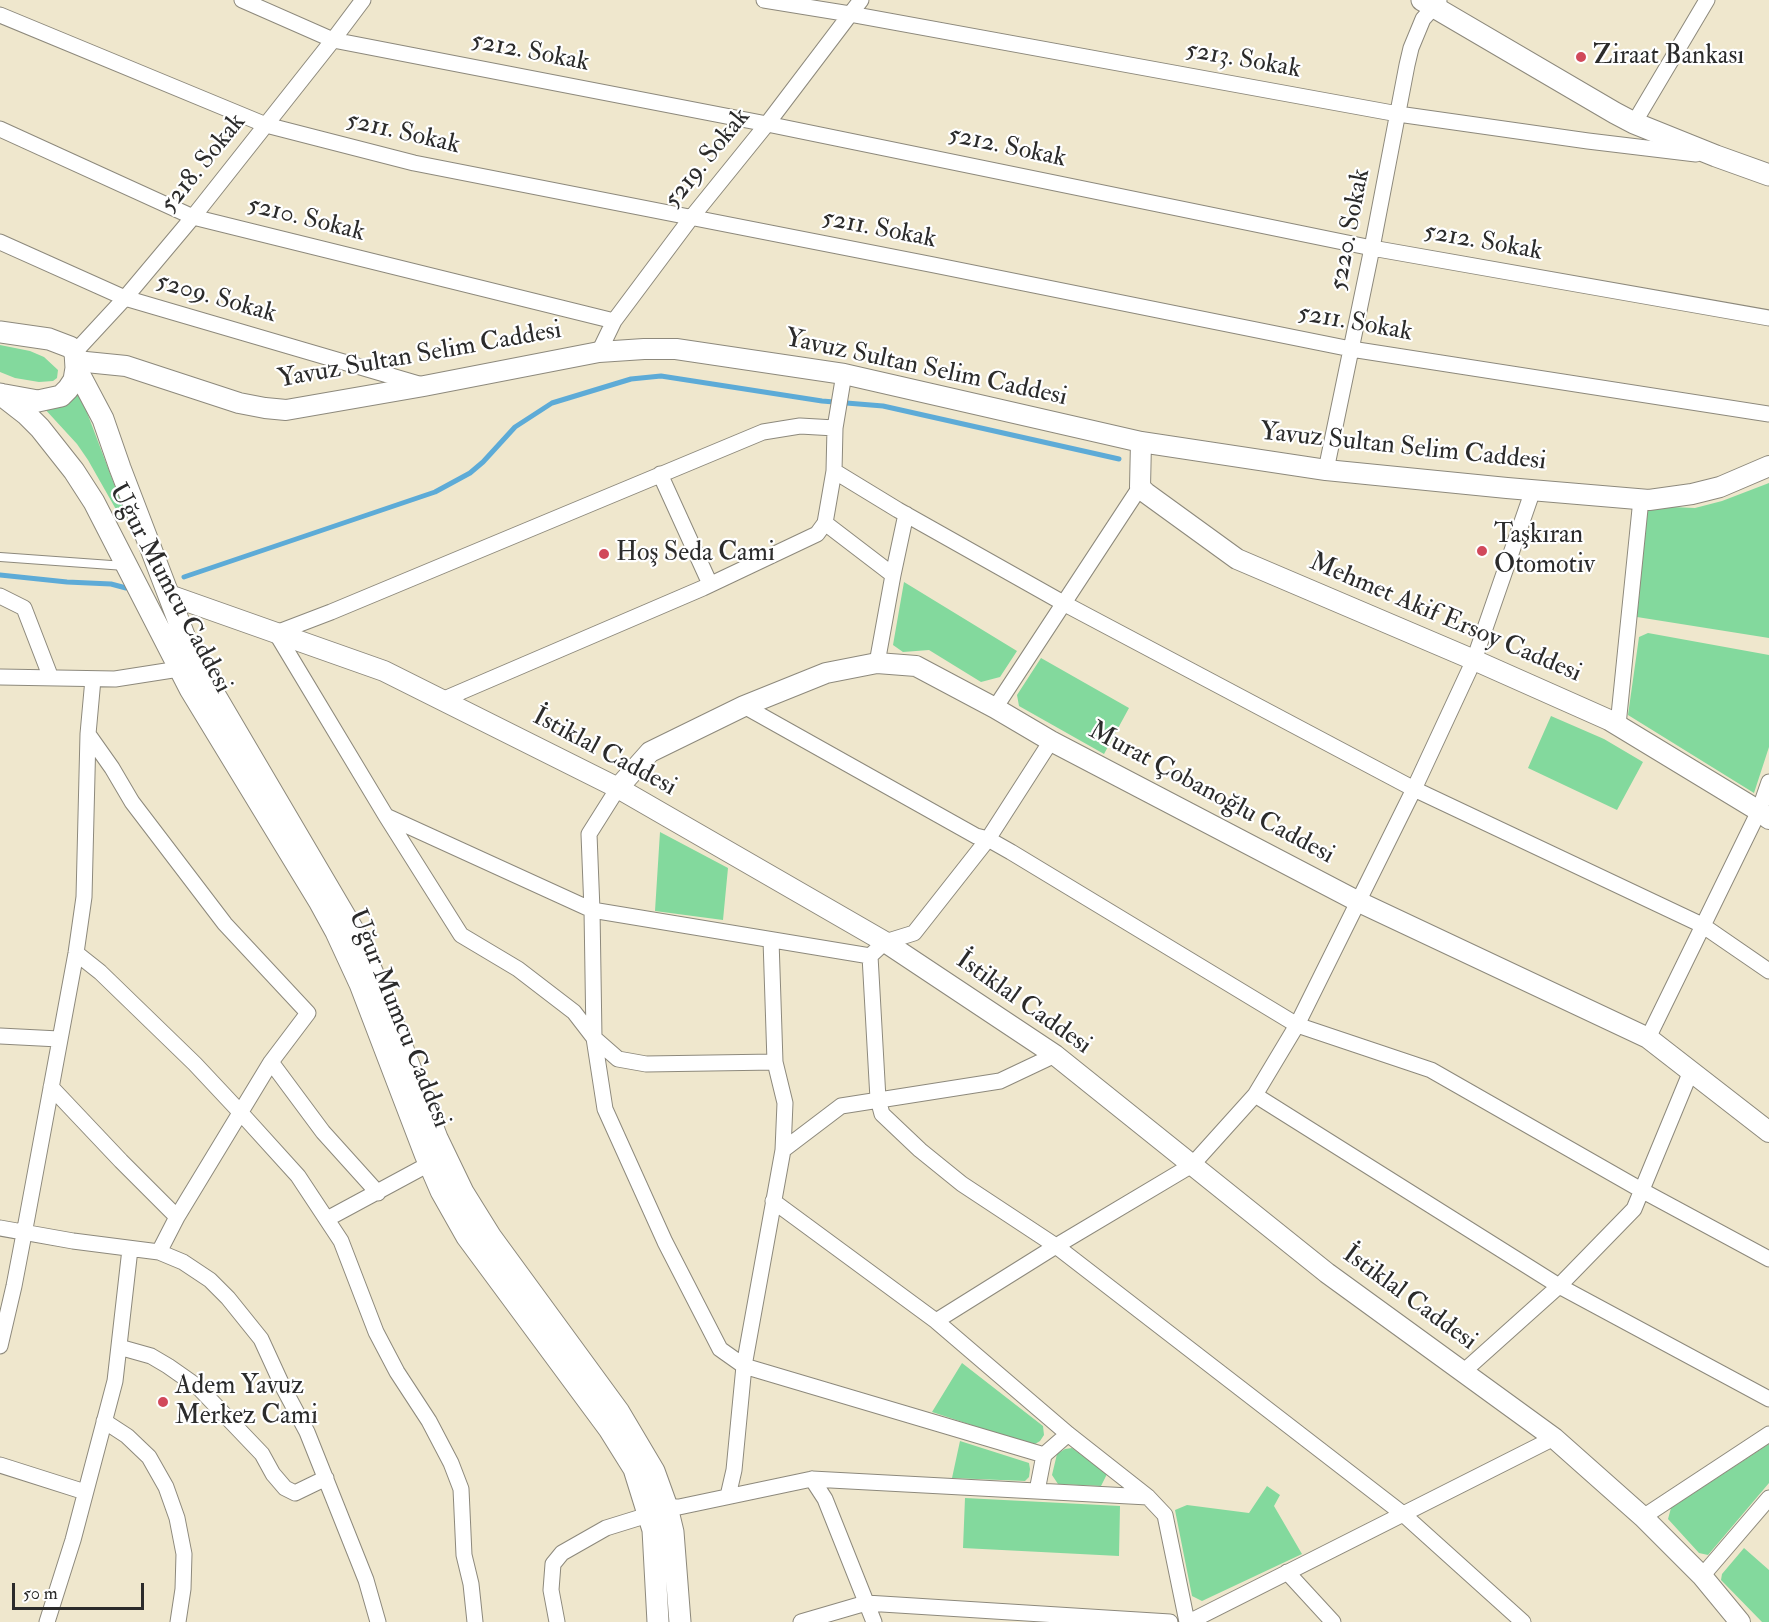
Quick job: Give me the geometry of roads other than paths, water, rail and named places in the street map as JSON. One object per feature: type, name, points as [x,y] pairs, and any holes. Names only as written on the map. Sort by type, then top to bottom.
[{"type":"main road","points":[[1432,2],[1528,63],[1634,123],[1769,175]]},
{"type":"main road","name":"Yavuz Sultan Selim Caddesi","points":[[0,332],[49,339],[70,347],[76,360]]},
{"type":"main road","points":[[0,394],[38,401],[61,396],[74,380],[76,360]]},
{"type":"main road","name":"Uğur Mumcu Caddesi","points":[[76,360],[103,419],[187,643],[206,682],[355,933],[382,994],[437,1138],[463,1192],[491,1237],[619,1413],[654,1471],[657,1511],[653,1530],[658,1622]]},
{"type":"main road","name":"Uğur Mumcu Caddesi","points":[[0,394],[27,415],[58,448],[94,502],[206,717],[319,901],[360,984],[429,1164],[467,1238],[621,1448],[657,1511],[673,1532],[680,1622]]},
{"type":"street","name":"5212. Sokak","points":[[242,0],[333,40],[767,124],[1372,248],[1769,318]]},
{"type":"street","name":"5218. Sokak","points":[[76,360],[193,218],[363,0]]},
{"type":"street","name":"5213. Sokak","points":[[764,0],[1398,114],[1588,141],[1716,156]]},
{"type":"street","name":"5219. Sokak","points":[[599,352],[614,321],[861,0]]},
{"type":"street","points":[[1634,123],[1707,0]]},
{"type":"street","name":"5220. Sokak","points":[[1326,470],[1411,48],[1432,2]]},
{"type":"street","name":"5211. Sokak","points":[[0,15],[266,125],[414,163],[1351,350],[1769,414]]},
{"type":"street","name":"5210. Sokak","points":[[0,129],[193,218],[614,321]]},
{"type":"street","name":"5209. Sokak","points":[[0,242],[125,298],[424,386]]},
{"type":"street","name":"Yavuz Sultan Selim Caddesi","points":[[76,360],[126,366],[239,403],[286,410],[599,352],[676,349],[1141,442],[1326,470],[1641,499],[1669,498],[1720,487],[1769,466]]},
{"type":"street","points":[[442,700],[710,584],[817,534],[825,523],[834,471],[836,421],[843,382]]},
{"type":"street","points":[[775,1062],[646,1064],[618,1059],[594,1038],[574,1012],[518,969],[461,935],[276,633],[763,432],[836,421]]},
{"type":"street","points":[[995,708],[1140,486],[1141,442]]},
{"type":"street","points":[[834,471],[1065,604],[1414,789],[1702,925],[1769,971]]},
{"type":"street","points":[[660,474],[710,584]]},
{"type":"street","name":"Mehmet Akif Ersoy Caddesi","points":[[1140,486],[1146,493],[1237,559],[1609,720],[1764,815]]},
{"type":"street","points":[[936,1321],[1192,1165],[1255,1095],[1297,1025],[1359,902],[1474,660],[1533,490]]},
{"type":"street","points":[[1618,725],[1641,499]]},
{"type":"street","points":[[877,663],[906,514]]},
{"type":"street","points":[[825,523],[893,575]]},
{"type":"street","name":"İstiklal Caddesi","points":[[169,595],[384,671],[618,788],[885,942],[1055,1055],[1327,1273],[1554,1438],[1643,1517],[1702,1576],[1740,1622]]},
{"type":"street","points":[[0,596],[24,608],[51,678]]},
{"type":"street","name":"Murat Çobanoğlu Caddesi","points":[[618,788],[650,752],[744,705],[826,673],[877,663],[916,666],[1051,741],[1359,902],[1648,1038],[1769,1132]]},
{"type":"street","points":[[0,678],[115,679],[179,669]]},
{"type":"street","points":[[0,1346],[3,1318],[24,1234],[76,953],[84,897],[88,734],[93,679]]},
{"type":"street","points":[[744,705],[976,836],[988,839],[1297,1025],[1431,1070],[1643,1191],[1769,1259]]},
{"type":"street","points":[[88,734],[132,802],[225,924],[308,1013],[271,1062],[177,1217],[159,1252]]},
{"type":"street","points":[[870,956],[885,942],[914,933],[988,839],[1051,741]]},
{"type":"street","points":[[1648,1038],[1702,925],[1764,815],[1769,782]]},
{"type":"street","points":[[618,788],[589,834],[594,1038],[605,1108],[665,1242],[720,1349],[744,1366],[1044,1455]]},
{"type":"street","points":[[386,816],[592,910],[870,956]]},
{"type":"street","points":[[728,1496],[734,1470],[744,1366],[783,1150],[785,1103],[775,1062],[771,940]]},
{"type":"street","points":[[76,953],[100,972],[195,1064],[240,1112],[298,1176],[341,1241],[376,1332],[397,1372],[429,1421],[451,1463],[461,1489],[464,1555],[471,1584],[475,1622]]},
{"type":"street","points":[[870,956],[878,1099],[882,1114],[920,1150],[962,1184],[1056,1246],[1403,1514],[1523,1622]]},
{"type":"street","points":[[0,1036],[59,1039]]},
{"type":"street","points":[[783,1150],[841,1106],[1000,1081],[1055,1055]]},
{"type":"street","points":[[271,1062],[322,1132],[378,1193]]},
{"type":"street","points":[[1463,1372],[1559,1286],[1634,1209],[1691,1071]]},
{"type":"street","points":[[51,1087],[177,1217]]},
{"type":"street","points":[[1255,1095],[1559,1286],[1769,1399]]},
{"type":"street","points":[[327,1219],[429,1164]]},
{"type":"street","points":[[773,1201],[936,1321],[1068,1434],[1148,1497],[1165,1515],[1188,1622],[1554,1438]]},
{"type":"street","points":[[0,1228],[24,1234],[159,1252],[183,1262],[210,1280],[228,1298],[261,1339],[307,1432],[366,1580],[378,1622]]},
{"type":"street","points":[[47,1622],[73,1540],[115,1381],[130,1249]]},
{"type":"street","points":[[119,1347],[151,1356],[198,1387],[262,1455],[273,1474],[285,1488],[295,1493],[326,1478]]},
{"type":"street","points":[[104,1420],[127,1436],[149,1457],[166,1487],[177,1518],[184,1554],[183,1589],[178,1622]]},
{"type":"street","points":[[1037,1491],[1044,1455],[1068,1434]]},
{"type":"street","points":[[1643,1517],[1769,1434]]},
{"type":"street","points":[[0,1466],[85,1492]]},
{"type":"street","points":[[557,1622],[551,1590],[554,1564],[562,1553],[606,1528],[657,1511],[812,1479],[1148,1497]]},
{"type":"street","points":[[812,1479],[825,1499],[874,1622]]},
{"type":"street","points":[[1702,1576],[1769,1498]]},
{"type":"street","points":[[1287,1572],[1333,1622]]},
{"type":"street","points":[[801,1622],[866,1604],[1170,1622]]},
{"type":"lane","points":[[0,558],[126,566]]},
{"type":"waterway","points":[[184,577],[435,492],[470,473],[515,427],[552,403],[631,379],[661,376],[822,401],[883,406],[1119,459]]},
{"type":"waterway","points":[[0,575],[111,584],[126,588]]},
{"type":"place","name":"Ziraat Bankası","points":[[1581,57]]},
{"type":"place","name":"Taşkıran Otomotiv","points":[[1482,551]]},
{"type":"place","name":"Hoş Seda Cami","points":[[604,554]]},
{"type":"place","name":"Adem Yavuz Merkez Cami","points":[[163,1402]]}]
